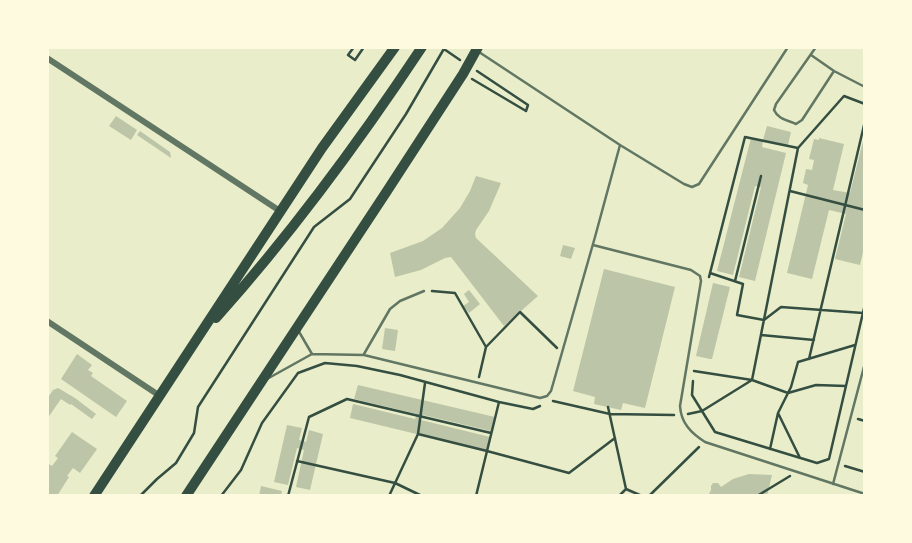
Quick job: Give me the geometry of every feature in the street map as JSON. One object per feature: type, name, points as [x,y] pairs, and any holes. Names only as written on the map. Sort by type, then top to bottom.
[{"type":"highway","points":[[94,496],[321,148],[395,47]]},
{"type":"highway","points":[[195,342],[269,257],[371,123],[422,47]]},
{"type":"highway","points":[[186,496],[477,49]]},
{"type":"street","points":[[47,58],[280,211]]},
{"type":"street","points":[[47,321],[160,396]]},
{"type":"lane","points":[[477,49],[620,145],[692,187],[699,184],[788,47]]},
{"type":"lane","points":[[816,47],[776,104],[776,114],[796,124],[802,120],[834,71]]},
{"type":"lane","points":[[811,55],[865,87]]},
{"type":"lane","points":[[259,383],[312,354],[364,355],[540,398],[547,396],[551,391],[620,145]]},
{"type":"lane","points":[[593,245],[691,270],[700,275],[680,406],[681,415],[692,433],[705,442],[865,494]]},
{"type":"lane","points":[[364,355],[390,309],[400,301],[424,291]]},
{"type":"lane","points":[[296,326],[312,354]]},
{"type":"lane","points":[[833,484],[865,363]]},
{"type":"path","points":[[354,47],[348,55],[355,60],[364,47]]},
{"type":"path","points":[[140,496],[176,463],[194,433],[198,407],[314,227],[350,199],[406,114],[443,47],[463,62]]},
{"type":"path","points":[[463,74],[526,111],[528,105],[474,69]]},
{"type":"path","points":[[221,496],[241,470],[262,423],[298,373],[325,363],[400,375],[533,409],[555,401],[610,414],[681,415],[702,411],[752,380],[798,148],[844,96],[865,104]]},
{"type":"path","points":[[809,359],[865,121]]},
{"type":"path","points":[[708,286],[745,137],[798,148]]},
{"type":"path","points":[[735,281],[761,176]]},
{"type":"path","points":[[789,191],[865,210]]},
{"type":"path","points":[[710,273],[743,284],[737,315],[764,320],[781,307],[863,313]]},
{"type":"path","points":[[424,291],[454,293],[486,346]]},
{"type":"path","points":[[846,386],[816,385],[788,393],[752,380],[694,371],[692,395],[715,432],[817,463],[829,459],[846,386],[855,345],[865,304]]},
{"type":"path","points":[[478,382],[486,346],[520,312],[562,353]]},
{"type":"path","points":[[761,335],[814,340]]},
{"type":"path","points":[[770,449],[778,414],[798,362],[855,345]]},
{"type":"path","points":[[389,496],[418,434],[425,383]]},
{"type":"path","points":[[288,496],[309,417],[348,399],[491,433]]},
{"type":"path","points":[[476,496],[499,402]]},
{"type":"path","points":[[608,407],[626,489]]},
{"type":"path","points":[[778,414],[800,458]]},
{"type":"path","points":[[418,434],[569,473],[615,438]]},
{"type":"path","points":[[649,496],[705,442]]},
{"type":"path","points":[[297,461],[395,484],[422,496]]},
{"type":"path","points":[[839,465],[865,472]]},
{"type":"path","points":[[757,496],[797,472]]},
{"type":"path","points":[[620,496],[626,489]]},
{"type":"path","points":[[626,489],[642,496]]},
{"type":"building","points":[[116,116],[137,130],[131,140],[109,126]]},
{"type":"building","points":[[767,126],[791,132],[788,145],[763,140]]},
{"type":"building","points":[[140,131],[170,152],[171,158],[137,135]]},
{"type":"building","points":[[864,137],[865,244],[860,265],[835,259],[846,214],[829,210],[812,279],[787,273],[808,185],[803,183],[806,169],[812,170],[814,160],[809,159],[814,139],[844,144],[833,190],[850,193]]},
{"type":"building","points":[[751,138],[763,141],[762,147],[786,153],[755,281],[739,277],[761,187],[755,186],[733,275],[717,271]]},
{"type":"building","points":[[476,176],[501,183],[489,211],[476,230],[476,238],[538,296],[504,326],[451,257],[421,270],[395,277],[390,253],[423,241],[442,228],[460,208]]},
{"type":"building","points":[[563,245],[575,248],[571,259],[560,256]]},
{"type":"building","points":[[604,269],[675,287],[645,408],[623,403],[621,410],[594,404],[595,397],[573,391]]},
{"type":"building","points":[[713,283],[730,287],[710,359],[696,356]]},
{"type":"building","points":[[469,290],[480,304],[469,313],[463,306],[469,302],[464,294]]},
{"type":"building","points":[[385,328],[398,330],[395,351],[382,349]]},
{"type":"building","points":[[77,354],[92,365],[88,370],[93,373],[91,376],[127,401],[116,417],[61,379]]},
{"type":"building","points":[[358,385],[495,417],[491,431],[423,415],[421,420],[490,437],[487,451],[350,418],[353,404],[415,419],[417,414],[354,399]]},
{"type":"building","points":[[58,388],[96,414],[92,419],[61,399],[47,419],[47,399],[53,390]]},
{"type":"building","points":[[287,425],[302,428],[299,440],[306,442],[309,430],[323,434],[310,490],[296,487],[304,450],[297,448],[288,485],[274,482]]},
{"type":"building","points":[[72,432],[97,449],[80,473],[73,468],[57,496],[47,496],[47,463],[52,466],[58,458],[55,456]]},
{"type":"building","points":[[749,474],[772,475],[767,496],[708,496],[713,483],[718,483],[721,487],[733,479]]},
{"type":"building","points":[[261,486],[282,491],[281,496],[259,496]]}]
